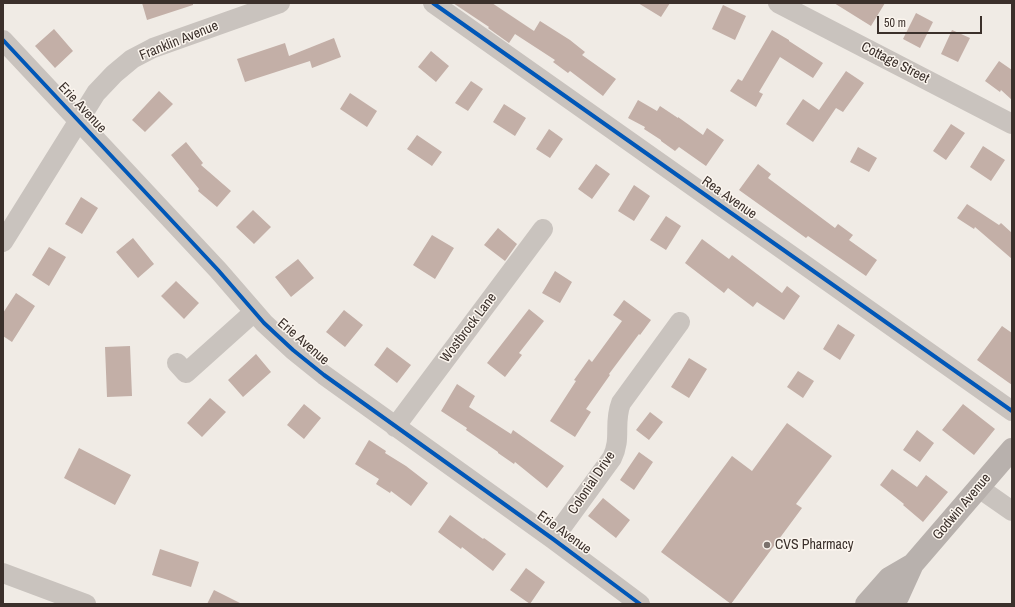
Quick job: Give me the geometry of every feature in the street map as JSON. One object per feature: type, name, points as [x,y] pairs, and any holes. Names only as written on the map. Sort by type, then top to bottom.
[{"type":"main road","name":"Godwin Avenue","points":[[892,604],[898,597],[913,564],[1012,449]]},
{"type":"main road","name":"Godwin Avenue","points":[[866,604],[889,578],[913,564]]},
{"type":"street","name":"Rea Avenue","points":[[433,3],[1012,411]]},
{"type":"street","name":"Cottage Street","points":[[778,3],[1012,124]]},
{"type":"street","name":"Franklin Avenue","points":[[3,242],[78,120],[96,93],[114,74],[132,59],[153,48],[272,4]]},
{"type":"street","name":"Erie Avenue","points":[[3,40],[218,270],[254,312],[293,350],[324,376],[553,539],[640,604]]},
{"type":"street","name":"Wostbrock Lane","points":[[395,426],[543,229]]},
{"type":"street","points":[[177,363],[186,372],[254,312]]},
{"type":"street","name":"Colonial Drive","points":[[553,539],[612,458],[616,450],[618,440],[616,427],[617,414],[621,403],[680,322]]},
{"type":"street","points":[[979,488],[1012,511]]},
{"type":"street","points":[[3,573],[86,604]]},
{"type":"building","points":[[142,3],[193,3],[193,5],[147,20]]},
{"type":"building","points":[[453,3],[492,3],[534,31],[540,21],[570,40],[585,52],[582,55],[616,79],[603,96],[570,71],[568,73],[553,62],[555,60],[515,34],[509,43],[488,28],[489,27]]},
{"type":"building","points":[[638,3],[670,3],[661,17]]},
{"type":"building","points":[[834,3],[885,3],[871,26]]},
{"type":"building","points":[[723,5],[746,16],[735,40],[712,29]]},
{"type":"building","points":[[916,13],[933,22],[920,48],[903,39]]},
{"type":"building","points":[[54,29],[73,51],[55,68],[35,46]]},
{"type":"building","points":[[772,30],[823,63],[813,78],[780,57],[759,92],[763,94],[756,107],[730,91],[738,79],[742,81]]},
{"type":"building","points":[[952,30],[970,38],[958,62],[941,54]]},
{"type":"building","points":[[334,38],[341,57],[312,68],[310,61],[245,82],[237,59],[285,43],[289,56]]},
{"type":"building","points":[[431,51],[449,66],[436,82],[418,67]]},
{"type":"building","points":[[999,61],[1012,70],[1012,100],[1001,90],[1000,92],[985,81]]},
{"type":"building","points":[[846,71],[864,83],[843,112],[836,108],[813,142],[786,124],[803,99],[819,110]]},
{"type":"building","points":[[471,81],[483,89],[468,111],[455,103]]},
{"type":"building","points":[[159,91],[173,104],[145,132],[132,120]]},
{"type":"building","points":[[350,93],[377,111],[367,127],[340,109]]},
{"type":"building","points":[[638,100],[657,111],[660,106],[703,135],[707,128],[724,140],[706,166],[679,147],[675,151],[644,129],[645,127],[628,118]]},
{"type":"building","points":[[504,104],[526,118],[515,136],[493,122]]},
{"type":"building","points":[[951,124],[965,133],[946,160],[933,151]]},
{"type":"building","points":[[549,129],[563,139],[550,158],[536,149]]},
{"type":"building","points":[[417,135],[442,152],[432,166],[407,149]]},
{"type":"building","points":[[186,142],[203,163],[201,165],[231,191],[217,207],[198,191],[199,189],[171,155]]},
{"type":"building","points":[[983,146],[1005,160],[991,181],[970,167]]},
{"type":"building","points":[[858,147],[877,158],[869,172],[850,162]]},
{"type":"building","points":[[596,164],[610,174],[592,199],[578,189]]},
{"type":"building","points":[[758,164],[771,174],[768,178],[835,228],[838,224],[853,235],[849,240],[877,260],[866,276],[808,236],[806,238],[739,190]]},
{"type":"building","points":[[634,185],[650,196],[634,221],[618,211]]},
{"type":"building","points":[[81,197],[98,208],[82,234],[65,224]]},
{"type":"building","points":[[967,204],[999,225],[1001,223],[1012,233],[1012,259],[975,227],[974,229],[957,218]]},
{"type":"building","points":[[253,210],[271,227],[254,244],[236,227]]},
{"type":"building","points":[[666,216],[681,226],[666,250],[650,240]]},
{"type":"building","points":[[498,228],[517,244],[505,261],[484,245]]},
{"type":"building","points":[[432,235],[454,248],[435,279],[413,265]]},
{"type":"building","points":[[133,238],[154,264],[138,278],[116,252]]},
{"type":"building","points":[[702,239],[729,259],[732,255],[782,293],[787,286],[800,296],[784,320],[757,302],[753,307],[728,288],[724,293],[685,263]]},
{"type":"building","points":[[49,247],[66,257],[49,286],[32,275]]},
{"type":"building","points":[[298,259],[314,278],[291,297],[275,277]]},
{"type":"building","points":[[555,271],[572,282],[560,303],[542,293]]},
{"type":"building","points":[[176,281],[199,303],[184,319],[161,296]]},
{"type":"building","points":[[16,293],[35,306],[12,342],[3,336],[3,313]]},
{"type":"building","points":[[624,300],[651,320],[609,374],[610,375],[586,409],[591,412],[575,437],[550,421],[576,381],[574,380],[589,359],[592,362],[622,321],[613,315]]},
{"type":"building","points":[[529,309],[544,321],[519,353],[522,355],[505,377],[487,363]]},
{"type":"building","points":[[344,310],[363,325],[345,347],[326,332]]},
{"type":"building","points":[[838,324],[855,335],[840,360],[823,349]]},
{"type":"building","points":[[1002,326],[1012,333],[1012,385],[977,360]]},
{"type":"building","points":[[130,346],[132,396],[107,397],[105,347]]},
{"type":"building","points":[[387,347],[411,365],[397,383],[374,365]]},
{"type":"building","points":[[256,354],[271,372],[243,397],[228,380]]},
{"type":"building","points":[[689,358],[707,369],[689,398],[671,387]]},
{"type":"building","points":[[798,371],[814,381],[803,398],[787,387]]},
{"type":"building","points":[[457,384],[475,396],[469,407],[511,434],[513,430],[564,466],[547,488],[515,462],[514,464],[498,453],[466,430],[467,428],[441,411]]},
{"type":"building","points":[[210,398],[226,412],[202,437],[187,423]]},
{"type":"building","points":[[304,404],[321,418],[304,439],[287,425]]},
{"type":"building","points":[[963,404],[995,429],[974,455],[942,430]]},
{"type":"building","points":[[650,412],[663,422],[649,440],[636,430]]},
{"type":"building","points":[[787,423],[832,456],[796,504],[802,508],[731,604],[661,552],[732,456],[752,471]]},
{"type":"building","points":[[917,430],[934,443],[920,462],[903,450]]},
{"type":"building","points":[[369,440],[428,483],[411,506],[391,491],[390,493],[376,484],[379,479],[355,464]]},
{"type":"building","points":[[79,448],[131,475],[115,505],[64,478]]},
{"type":"building","points":[[639,452],[653,462],[634,490],[620,480]]},
{"type":"building","points":[[892,469],[917,487],[926,475],[948,492],[923,522],[903,505],[904,504],[880,485]]},
{"type":"building","points":[[603,498],[630,520],[616,538],[588,516]]},
{"type":"building","points":[[450,515],[506,554],[493,571],[462,547],[461,549],[438,532]]},
{"type":"building","points":[[160,549],[199,562],[191,587],[152,575]]},
{"type":"building","points":[[526,568],[545,582],[530,604],[510,590]]},
{"type":"building","points":[[214,590],[242,604],[207,604]]},
{"type":"cycle path","points":[[433,3],[1012,411]]},
{"type":"cycle path","points":[[3,40],[218,270],[264,323],[293,350],[324,375],[553,539],[640,604]]},
{"type":"place","name":"CVS Pharmacy","points":[[767,545]]}]
